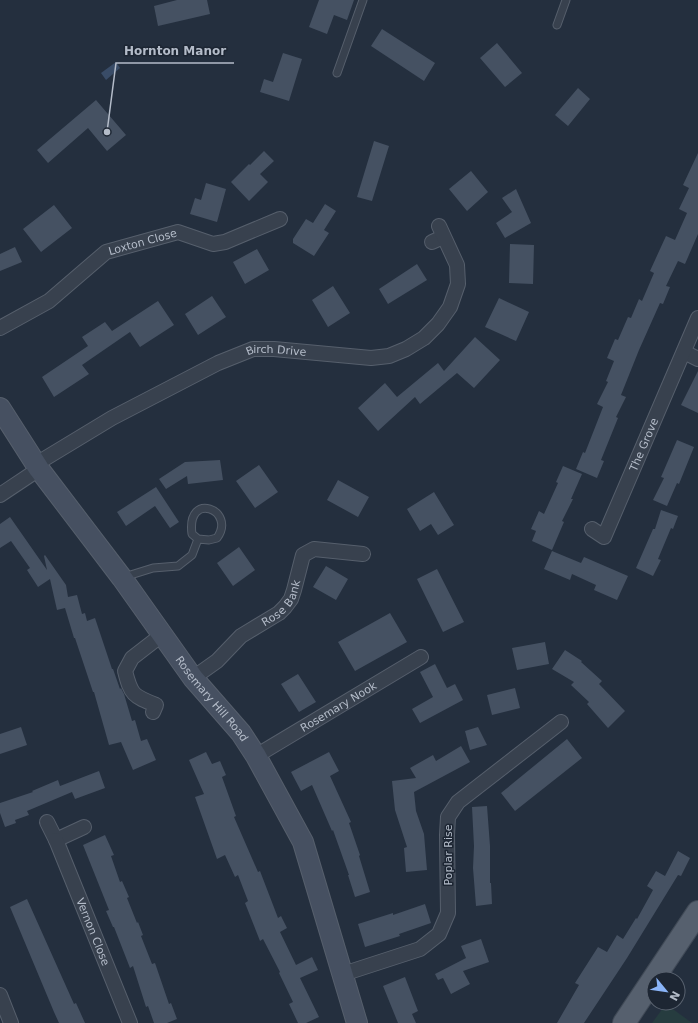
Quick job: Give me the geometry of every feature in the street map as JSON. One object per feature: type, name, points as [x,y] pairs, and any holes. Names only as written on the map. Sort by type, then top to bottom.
[{"type":"main road","name":"Rosemary Hill Road","points":[[0,408],[38,466],[122,578],[194,678],[241,733],[256,756],[303,842],[357,1023]]},
{"type":"main road","points":[[624,1023],[698,912]]},
{"type":"street","name":"Loxton Close","points":[[0,328],[49,301],[106,252],[178,232],[213,244],[225,242],[280,219]]},
{"type":"street","name":"Birch Drive","points":[[0,495],[38,466],[112,418],[218,363],[253,349],[274,349],[370,358],[389,356],[406,349],[424,338],[438,324],[450,307],[458,284],[457,265],[438,235]]},
{"type":"street","name":"The Grove","points":[[592,530],[611,539],[698,318]]},
{"type":"street","points":[[684,352],[698,359]]},
{"type":"street","name":"Rose Bank","points":[[194,678],[217,661],[241,636],[279,613],[285,607],[291,599],[303,555],[314,549],[363,554]]},
{"type":"street","points":[[152,712],[156,706],[140,699],[130,690],[125,671],[132,658],[163,634]]},
{"type":"street","name":"Rosemary Nook","points":[[256,756],[420,657]]},
{"type":"street","name":"Poplar Rise","points":[[343,974],[420,949],[439,934],[448,913],[448,817],[458,802],[561,722]]},
{"type":"street","name":"Vernon Close","points":[[48,822],[130,1023]]},
{"type":"street","points":[[56,840],[84,827]]},
{"type":"street","points":[[0,995],[11,1023]]},
{"type":"lane","points":[[337,73],[363,0]]},
{"type":"lane","points":[[557,26],[566,0]]},
{"type":"lane","points":[[203,508],[214,510],[221,519],[222,532],[217,538],[210,540],[198,539],[192,534],[192,519],[195,513],[203,508]]},
{"type":"lane","points":[[122,578],[153,568],[178,566],[192,555],[198,539]]},
{"type":"green space","points":[[661,1011],[676,1011],[692,1023],[652,1023]]},
{"type":"water","points":[[116,62],[120,68],[106,80],[101,73]]},
{"type":"building","points":[[177,0],[207,0],[210,14],[158,26],[154,6]]},
{"type":"building","points":[[319,0],[354,0],[347,20],[334,15],[327,34],[309,27]]},
{"type":"building","points":[[382,29],[435,63],[424,81],[371,46]]},
{"type":"building","points":[[497,43],[522,73],[505,87],[480,58]]},
{"type":"building","points":[[283,53],[302,59],[289,101],[260,92],[264,79],[273,82]]},
{"type":"building","points":[[578,88],[590,99],[568,126],[555,115]]},
{"type":"building","points":[[96,100],[126,135],[107,151],[88,128],[48,163],[37,150]]},
{"type":"building","points":[[374,141],[389,146],[372,201],[357,197]]},
{"type":"building","points":[[264,151],[274,161],[260,174],[268,182],[249,201],[231,182]]},
{"type":"building","points":[[698,153],[698,234],[685,264],[678,261],[666,286],[670,287],[663,304],[660,303],[639,350],[621,395],[626,397],[616,417],[618,418],[601,460],[604,461],[597,478],[576,469],[583,452],[585,453],[603,407],[597,404],[608,382],[606,381],[614,361],[607,358],[615,339],[618,340],[628,317],[631,318],[639,299],[642,301],[654,273],[650,271],[666,236],[675,240],[687,213],[679,209],[689,188],[683,185]]},
{"type":"building","points":[[471,171],[488,192],[467,211],[449,189]]},
{"type":"building","points":[[206,183],[226,189],[217,222],[190,214],[195,198],[201,200]]},
{"type":"building","points":[[516,189],[531,223],[505,238],[496,223],[512,212],[502,198]]},
{"type":"building","points":[[325,204],[336,211],[324,230],[329,233],[314,256],[293,243],[293,239],[306,219],[313,223]]},
{"type":"building","points":[[54,205],[72,228],[41,252],[23,229]]},
{"type":"building","points":[[510,244],[534,245],[533,284],[509,283]]},
{"type":"building","points":[[15,247],[22,262],[0,271],[0,254]]},
{"type":"building","points":[[257,249],[269,270],[245,284],[233,262]]},
{"type":"building","points":[[417,264],[427,280],[388,304],[379,289]]},
{"type":"building","points":[[333,286],[350,313],[328,327],[312,300]]},
{"type":"building","points":[[212,296],[226,317],[198,335],[185,314]]},
{"type":"building","points":[[499,298],[529,312],[516,341],[485,327]]},
{"type":"building","points":[[158,301],[174,325],[140,347],[130,332],[82,365],[89,374],[54,397],[42,377],[88,346],[82,337],[105,322],[112,331]]},
{"type":"building","points":[[475,337],[500,360],[474,388],[457,373],[420,404],[415,397],[378,431],[358,408],[385,383],[397,397],[438,363],[444,371]]},
{"type":"building","points":[[698,371],[698,413],[681,405]]},
{"type":"building","points":[[677,440],[694,447],[679,484],[677,483],[667,506],[653,500],[664,478],[661,477]]},
{"type":"building","points":[[220,460],[223,480],[188,484],[187,476],[166,489],[159,479],[185,462]]},
{"type":"building","points":[[259,465],[278,492],[255,508],[236,481]]},
{"type":"building","points":[[563,466],[582,474],[571,499],[573,499],[562,521],[564,522],[552,550],[532,541],[536,531],[531,529],[539,511],[544,514],[558,483],[556,482]]},
{"type":"building","points":[[338,480],[369,497],[358,517],[327,500]]},
{"type":"building","points":[[156,487],[179,522],[170,528],[155,506],[126,526],[117,512]]},
{"type":"building","points":[[434,492],[454,525],[438,535],[431,524],[420,531],[407,509]]},
{"type":"building","points":[[661,510],[678,516],[673,529],[671,528],[658,559],[661,560],[653,576],[636,568],[653,529],[655,529]]},
{"type":"building","points":[[10,517],[47,570],[45,555],[66,585],[68,597],[77,595],[82,614],[85,613],[87,621],[95,618],[112,669],[120,689],[121,688],[124,694],[132,721],[135,720],[141,741],[147,739],[156,760],[133,770],[121,742],[109,745],[94,692],[74,638],[65,608],[57,610],[50,579],[38,587],[27,570],[30,568],[11,541],[0,548],[0,524]]},
{"type":"building","points":[[239,547],[255,570],[233,586],[217,563]]},
{"type":"building","points":[[552,551],[581,563],[584,557],[628,576],[617,600],[594,590],[596,585],[572,574],[570,580],[544,569]]},
{"type":"building","points":[[326,566],[348,579],[336,600],[313,587]]},
{"type":"building","points":[[437,569],[464,622],[443,632],[417,579]]},
{"type":"building","points":[[390,613],[407,642],[355,671],[338,642]]},
{"type":"building","points":[[545,642],[549,664],[517,670],[512,648]]},
{"type":"building","points":[[565,650],[582,661],[581,662],[602,681],[599,684],[625,711],[608,728],[587,704],[589,702],[571,685],[574,682],[552,669]]},
{"type":"building","points":[[435,664],[447,688],[455,684],[463,700],[420,723],[412,709],[433,697],[420,672]]},
{"type":"building","points":[[298,674],[316,702],[299,712],[281,684]]},
{"type":"building","points":[[515,688],[520,708],[492,715],[487,695]]},
{"type":"building","points":[[21,727],[27,745],[0,754],[0,734]]},
{"type":"building","points":[[478,727],[487,745],[470,750],[465,731]]},
{"type":"building","points":[[567,739],[582,758],[515,811],[501,793]]},
{"type":"building","points":[[461,746],[470,762],[414,792],[416,811],[424,834],[427,870],[406,872],[404,848],[407,847],[395,810],[392,781],[416,778],[410,768],[433,755],[436,761]]},
{"type":"building","points":[[206,752],[212,764],[220,761],[226,775],[222,777],[236,816],[234,817],[258,872],[260,871],[278,918],[281,916],[287,928],[280,932],[296,965],[312,957],[318,970],[300,978],[319,1017],[306,1023],[298,1023],[289,1004],[293,1002],[279,973],[280,972],[263,939],[260,941],[245,903],[248,901],[238,875],[235,877],[225,855],[217,859],[195,797],[204,794],[189,760]]},
{"type":"building","points":[[329,752],[339,771],[330,776],[351,822],[349,823],[360,855],[359,856],[370,892],[355,897],[333,830],[332,831],[312,785],[301,791],[291,772]]},
{"type":"building","points":[[99,771],[105,788],[75,799],[72,792],[27,811],[29,815],[15,820],[16,823],[5,827],[0,813],[0,803],[33,792],[32,791],[58,780],[60,786]]},
{"type":"building","points":[[487,806],[492,904],[476,906],[473,868],[474,846],[472,807]]},
{"type":"building","points":[[105,835],[114,855],[111,856],[120,882],[122,881],[129,897],[127,898],[143,935],[141,936],[152,964],[155,963],[169,1004],[171,1003],[177,1019],[167,1023],[154,1023],[148,1006],[146,1007],[133,966],[130,968],[106,911],[109,910],[83,845]]},
{"type":"building","points":[[678,851],[690,858],[681,876],[678,875],[627,958],[584,1023],[557,1023],[579,985],[575,983],[598,947],[607,952],[617,935],[623,939],[636,918],[637,919],[653,890],[647,886],[656,871],[665,876]]},
{"type":"building","points":[[27,899],[74,1004],[76,1003],[85,1023],[59,1023],[10,907]]},
{"type":"building","points":[[425,904],[431,923],[399,934],[400,936],[365,947],[358,924],[393,913],[393,915]]},
{"type":"building","points":[[481,939],[489,962],[463,971],[470,984],[451,994],[443,978],[438,980],[435,974],[466,958],[461,946]]},
{"type":"building","points":[[405,977],[418,1011],[412,1014],[416,1023],[398,1023],[383,986]]},
{"type":"place","name":"Hornton Manor","points":[[107,132]]}]
